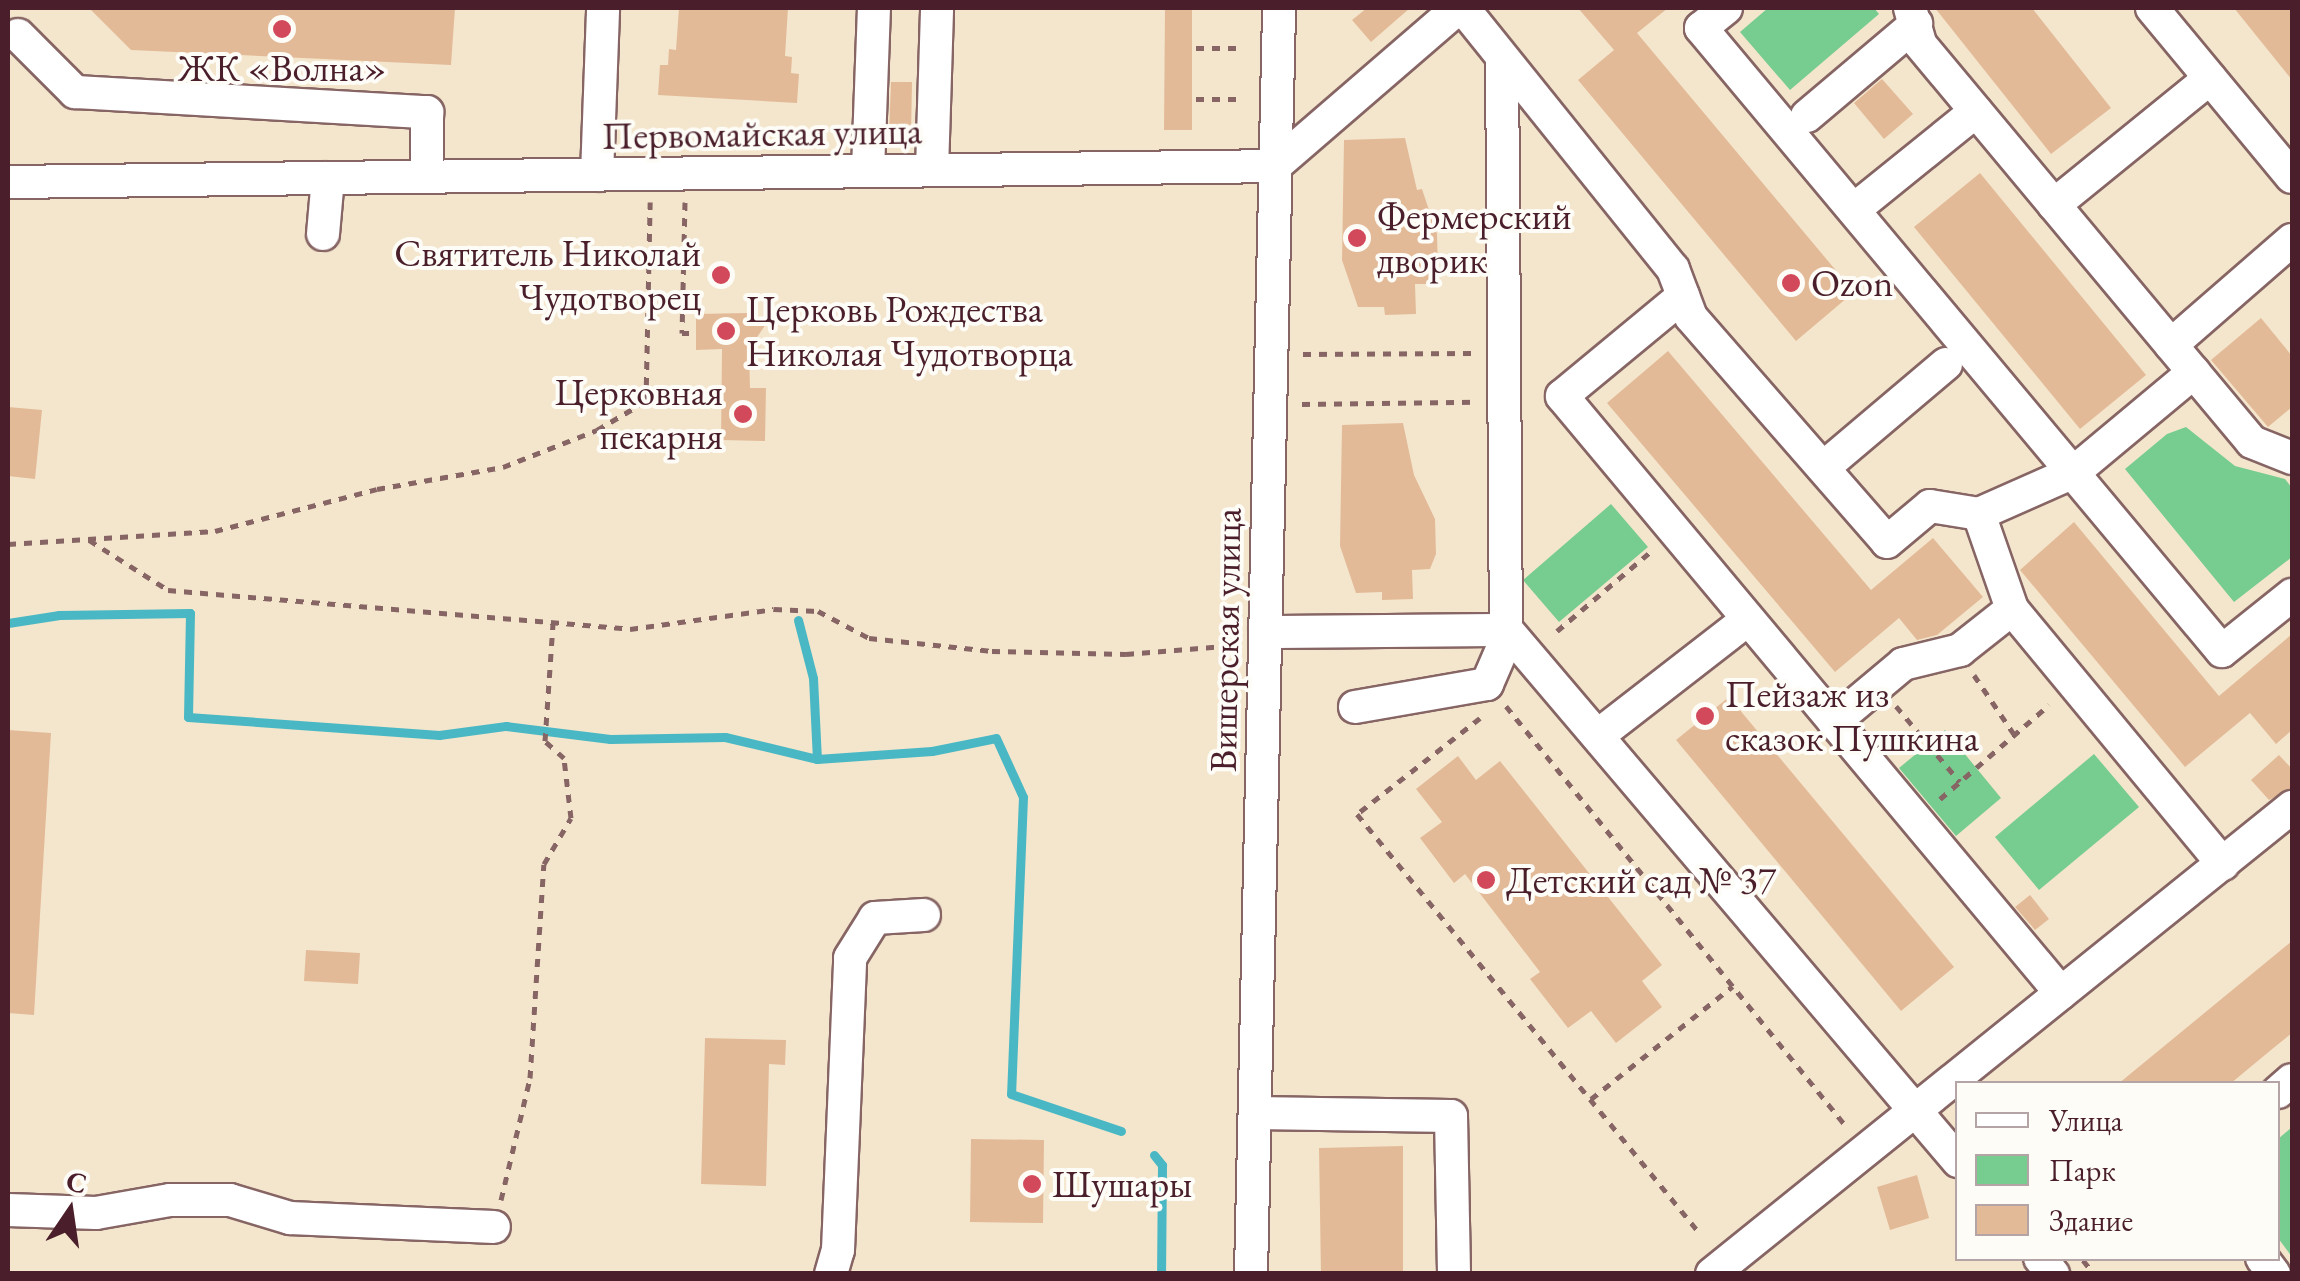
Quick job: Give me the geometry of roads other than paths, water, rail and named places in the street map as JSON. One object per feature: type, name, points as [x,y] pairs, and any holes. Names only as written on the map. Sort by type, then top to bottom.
[{"type":"street","points":[[597,175],[603,8]]},
{"type":"street","points":[[868,171],[874,8]]},
{"type":"street","points":[[932,170],[937,8]]},
{"type":"street","name":"Вишерская улица","points":[[1251,1274],[1279,8]]},
{"type":"street","points":[[1276,166],[1461,8],[1673,269],[1691,318],[1887,542],[1930,506],[1979,514],[2074,472],[2194,372]]},
{"type":"street","points":[[1726,8],[1701,28],[1856,208],[2222,652],[2292,595]]},
{"type":"street","points":[[2152,8],[2292,177]]},
{"type":"street","points":[[1807,116],[1913,16],[1920,44],[2252,442],[2292,458]]},
{"type":"street","points":[[18,35],[76,92],[427,112],[427,177]]},
{"type":"street","points":[[1355,707],[1487,684],[1507,630],[1502,59]]},
{"type":"street","points":[[2054,205],[2210,78]]},
{"type":"street","points":[[1856,208],[1976,111]]},
{"type":"street","name":"Первомайская улица","points":[[8,182],[1276,166]]},
{"type":"street","points":[[323,234],[328,178]]},
{"type":"street","points":[[2171,345],[2292,240]]},
{"type":"street","points":[[1683,296],[1562,396],[2061,993]]},
{"type":"street","points":[[1822,468],[1946,364]]},
{"type":"street","points":[[1979,514],[2012,609],[2223,864]]},
{"type":"street","points":[[1834,722],[1903,664],[1960,650],[2012,609]]},
{"type":"street","points":[[1600,734],[1748,619]]},
{"type":"street","points":[[1265,638],[1507,630]]},
{"type":"street","points":[[1507,630],[1600,734],[1955,1159]]},
{"type":"street","points":[[1712,1274],[2292,808]]},
{"type":"street","points":[[831,1274],[838,1250],[850,958],[874,918],[924,915]]},
{"type":"street","points":[[1255,1113],[1451,1116],[1454,1274]]},
{"type":"street","points":[[8,1210],[96,1214],[170,1200],[230,1200],[290,1218],[494,1227]]},
{"type":"waterway","points":[[8,623],[59,615],[190,613],[188,717],[439,735],[506,726],[610,739],[725,737],[817,759],[932,751],[996,738],[1023,797],[1011,1094],[1121,1131]]},
{"type":"waterway","points":[[798,620],[813,678],[817,759]]},
{"type":"waterway","points":[[1154,1155],[1162,1165],[1161,1274]]},
{"type":"place","name":"ЖК «Волна»","points":[[282,29]]},
{"type":"place","name":"Фермерский дворик","points":[[1357,238]]},
{"type":"place","name":"Святитель Николай Чудотворец","points":[[721,275]]},
{"type":"place","name":"Ozon","points":[[1791,283]]},
{"type":"place","name":"Церковь Рождества Николая Чудотворца","points":[[726,331]]},
{"type":"place","name":"Церковная пекарня","points":[[743,414]]},
{"type":"place","name":"Пейзаж из сказок Пушкина","points":[[1705,716]]},
{"type":"place","name":"Детский сад № 37","points":[[1486,880]]},
{"type":"place","name":"Шушары","points":[[1032,1184]]}]
